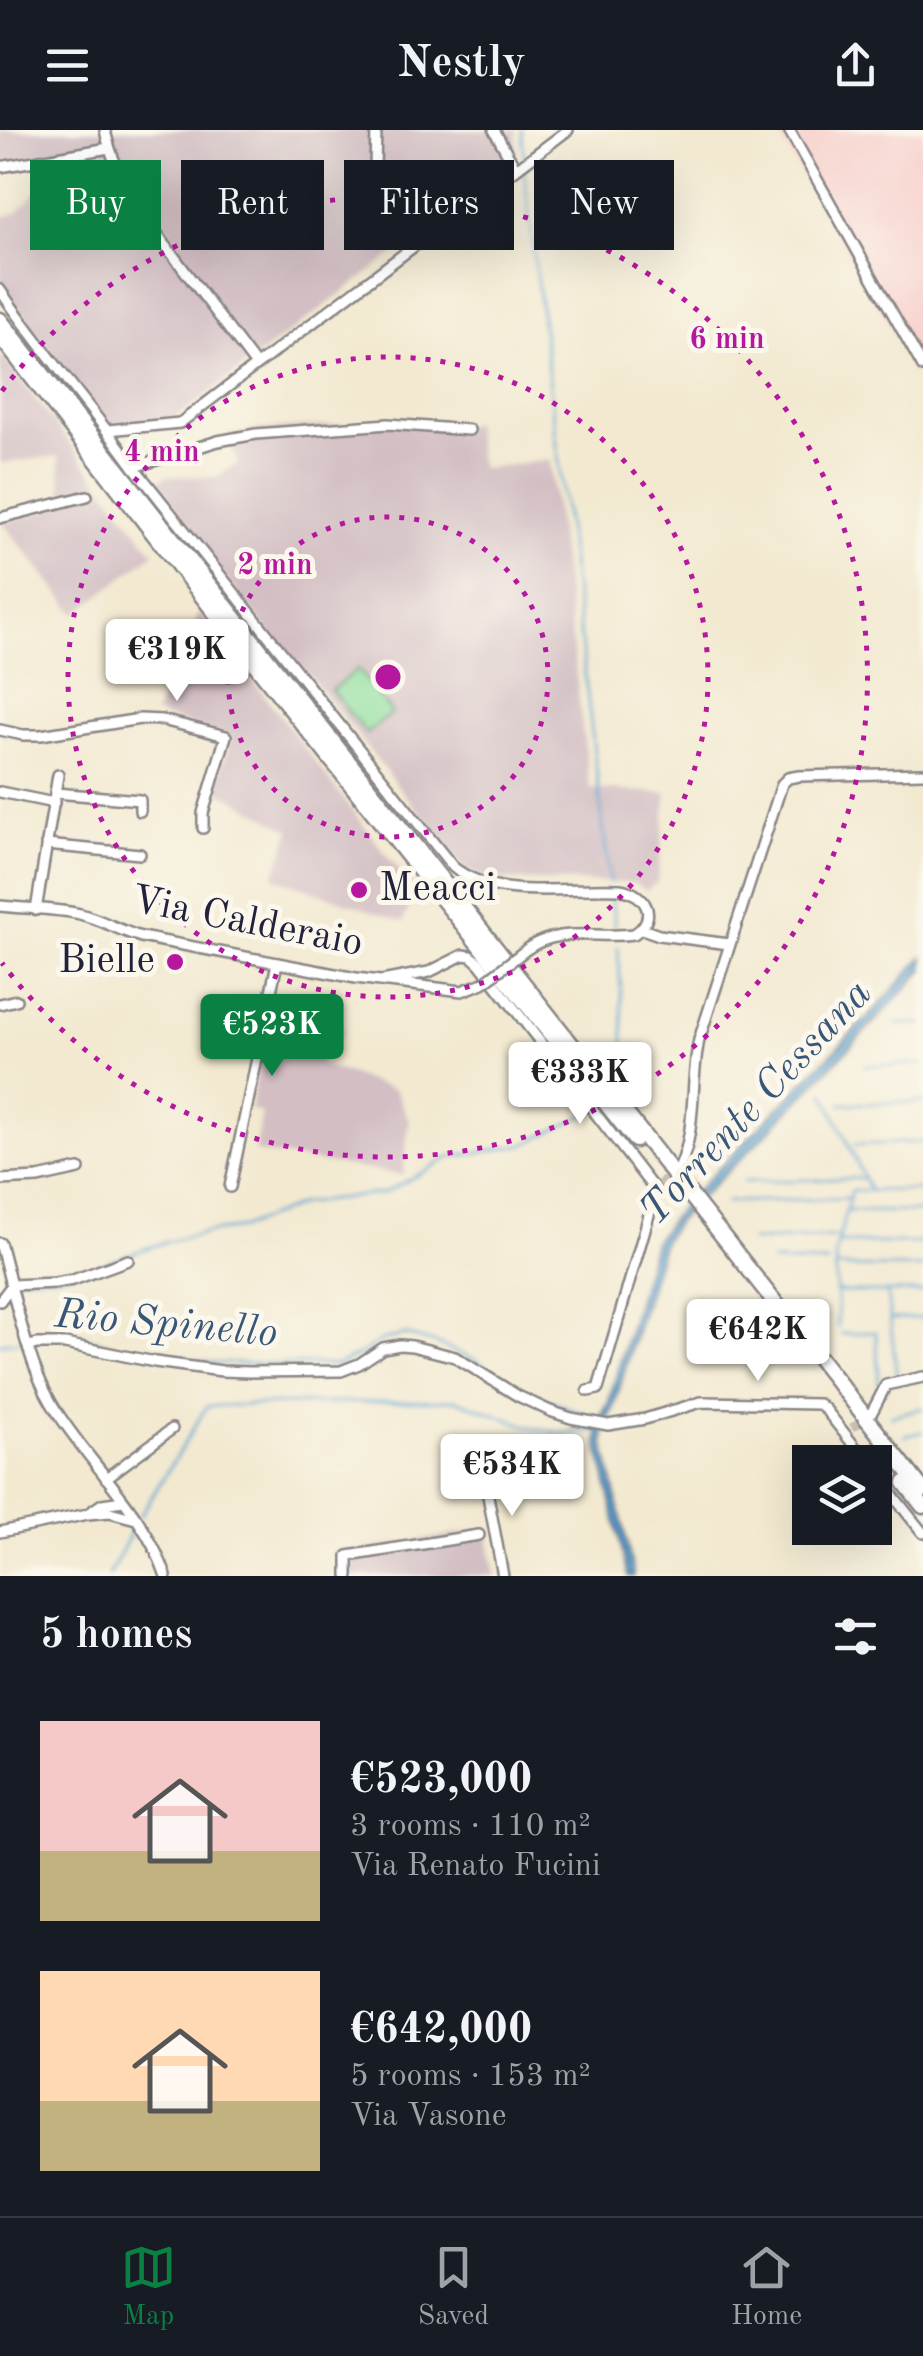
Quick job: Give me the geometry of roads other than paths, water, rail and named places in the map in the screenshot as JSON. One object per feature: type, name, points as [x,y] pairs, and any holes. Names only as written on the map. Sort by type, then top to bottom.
[{"type":"highway","points":[[0,320],[923,1506]]},
{"type":"highway","points":[[0,336],[258,670],[923,1490]]},
{"type":"street","points":[[105,130],[126,189],[139,210],[255,364]]},
{"type":"street","points":[[375,160],[376,130]]},
{"type":"street","points":[[494,130],[516,168]]},
{"type":"street","points":[[108,430],[180,423],[568,130]]},
{"type":"street","points":[[789,130],[923,367]]},
{"type":"street","points":[[0,167],[109,148]]},
{"type":"street","points":[[0,290],[134,467],[452,868],[478,883],[500,887],[630,890],[647,909],[642,929],[657,935],[729,944]]},
{"type":"street","points":[[134,467],[218,441],[256,434],[388,424],[469,430]]},
{"type":"street","points":[[0,518],[87,496]]},
{"type":"street","points":[[0,730],[40,735],[140,719],[162,720],[226,736],[203,813],[203,828]]},
{"type":"street","points":[[680,1168],[692,1119],[693,1072],[699,1040],[780,787],[785,780],[799,776],[923,773]]},
{"type":"street","points":[[36,910],[58,775]]},
{"type":"street","points":[[0,792],[140,800],[140,811]]},
{"type":"street","points":[[46,844],[140,854]]},
{"type":"street","name":"Via Calderaio","points":[[0,906],[64,911],[140,937],[331,974],[462,991],[484,984],[539,941],[557,936],[630,934],[642,929]]},
{"type":"street","points":[[382,980],[416,976],[463,955],[471,956],[657,1187],[598,1389],[588,1391]]},
{"type":"street","points":[[230,1188],[277,964]]},
{"type":"street","points":[[0,1004],[16,1000]]},
{"type":"street","points":[[0,1180],[38,1178],[79,1169]]},
{"type":"street","points":[[0,1243],[4,1270],[12,1285],[40,1382],[148,1538],[166,1576]]},
{"type":"street","points":[[12,1285],[73,1280],[128,1260]]},
{"type":"street","points":[[0,1301],[12,1285]]},
{"type":"street","points":[[28,1343],[65,1344],[174,1365],[249,1372],[341,1371],[382,1348],[404,1345],[455,1357],[518,1396],[571,1418],[608,1425],[645,1419],[701,1402],[816,1404],[848,1431],[856,1445]]},
{"type":"street","points":[[872,1412],[886,1385],[923,1377]]},
{"type":"street","points":[[102,1504],[106,1478],[172,1428]]},
{"type":"street","points":[[483,1469],[502,1576]]},
{"type":"street","points":[[892,1494],[923,1533]]},
{"type":"street","points":[[88,1514],[102,1504],[123,1501]]},
{"type":"street","points":[[0,1532],[110,1512],[123,1501]]},
{"type":"street","points":[[110,1512],[136,1520]]},
{"type":"street","points":[[348,1576],[348,1556],[480,1535]]},
{"type":"water","points":[[923,957],[923,971],[677,1220],[663,1241],[613,1409],[605,1421],[604,1443],[634,1576],[628,1576],[598,1443],[600,1418],[608,1405],[654,1242],[678,1210]]},
{"type":"waterway","points":[[522,130],[524,157]]},
{"type":"waterway","points":[[524,172],[610,883]]},
{"type":"waterway","points":[[611,896],[615,927]]},
{"type":"waterway","points":[[618,947],[627,1085],[619,1091]]},
{"type":"waterway","points":[[896,1024],[923,1024]]},
{"type":"waterway","points":[[864,1066],[923,1064]]},
{"type":"waterway","name":"Torrente Cessana","points":[[824,1092],[869,1189]]},
{"type":"waterway","points":[[841,1104],[923,1102]]},
{"type":"waterway","points":[[95,1266],[165,1242],[242,1228],[301,1204],[384,1193],[451,1157],[524,1145],[589,1113]]},
{"type":"waterway","points":[[855,1145],[923,1142]]},
{"type":"waterway","name":"Torrente Cessana","points":[[743,1182],[863,1178]]},
{"type":"waterway","points":[[838,1327],[835,1255],[851,1191],[923,1190]]},
{"type":"waterway","name":"Torrente Cessana","points":[[726,1202],[849,1198]]},
{"type":"waterway","points":[[846,1211],[923,1212]]},
{"type":"waterway","points":[[751,1241],[839,1237]]},
{"type":"waterway","points":[[840,1243],[923,1243]]},
{"type":"waterway","points":[[772,1262],[828,1263]]},
{"type":"waterway","points":[[835,1267],[923,1268]]},
{"type":"waterway","points":[[20,1277],[87,1269]]},
{"type":"waterway","points":[[835,1292],[923,1292]]},
{"type":"waterway","points":[[887,1293],[897,1377]]},
{"type":"waterway","points":[[891,1319],[923,1318]]},
{"type":"waterway","points":[[841,1334],[876,1332],[879,1383]]},
{"type":"waterway","name":"Rio Spinello","points":[[28,1340],[76,1335],[139,1353],[213,1363],[337,1365],[381,1341],[405,1335],[477,1361],[524,1390],[591,1417]]},
{"type":"waterway","name":"Rio Spinello","points":[[0,1343],[20,1341]]},
{"type":"waterway","points":[[140,1516],[207,1406],[456,1400],[533,1428],[562,1433],[600,1430]]},
{"type":"waterway","points":[[891,1416],[923,1408]]},
{"type":"waterway","points":[[905,1436],[923,1432]]},
{"type":"waterway","points":[[109,1576],[134,1527]]},
{"type":"tunnel","points":[[659,1185],[674,1172]]},
{"type":"tunnel","points":[[852,1428],[866,1417]]},
{"type":"place","name":"Meacci","points":[[359,890]]},
{"type":"place","name":"Bielle","points":[[175,962]]}]
